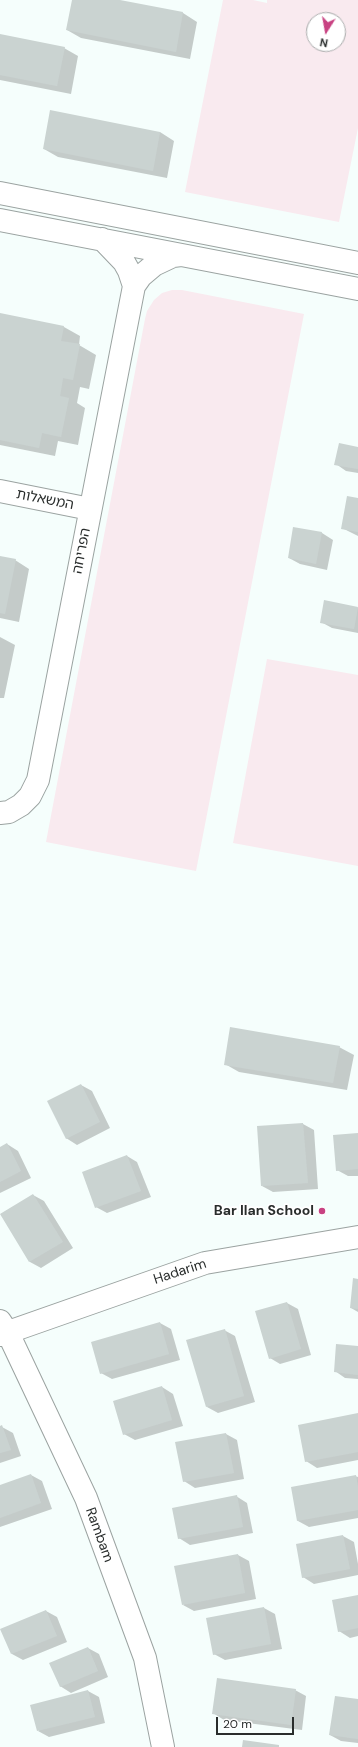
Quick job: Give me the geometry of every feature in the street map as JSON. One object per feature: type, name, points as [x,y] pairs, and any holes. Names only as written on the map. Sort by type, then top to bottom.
[{"type":"street","points":[[0,193],[358,263]]},
{"type":"street","points":[[0,220],[358,289]]},
{"type":"street","points":[[102,240],[124,262],[134,286]]},
{"type":"street","name":"הפריחה","points":[[8,811],[30,796],[38,780],[134,286],[141,276],[154,265],[173,256],[181,255]]},
{"type":"street","name":"המשאלות","points":[[0,491],[90,509]]},
{"type":"street","name":"Hadarim","points":[[2,1330],[205,1263],[358,1237]]},
{"type":"street","name":"Rambam","points":[[2,1330],[86,1498],[145,1658],[163,1747]]},
{"type":"shaded area","points":[[223,0],[253,0],[267,3],[267,0],[358,0],[358,128],[339,222],[185,192]]},
{"type":"shaded area","points":[[172,290],[182,290],[304,314],[196,871],[46,842],[145,319],[147,311],[154,300],[162,293]]},
{"type":"shaded area","points":[[267,659],[358,675],[358,866],[233,843]]},
{"type":"building","points":[[72,0],[120,0],[183,12],[176,52],[66,30]]},
{"type":"building","points":[[0,34],[65,47],[57,86],[0,75]]},
{"type":"building","points":[[50,110],[160,132],[153,171],[43,149]]},
{"type":"building","points":[[0,313],[64,326],[61,341],[80,344],[73,380],[63,378],[60,396],[69,398],[61,437],[42,433],[39,448],[0,440]]},
{"type":"building","points":[[339,443],[358,447],[358,469],[334,465]]},
{"type":"building","points":[[347,496],[358,498],[358,532],[341,529]]},
{"type":"building","points":[[293,527],[322,532],[316,564],[288,558]]},
{"type":"building","points":[[0,556],[16,559],[5,614],[0,613]]},
{"type":"building","points":[[324,600],[358,607],[354,629],[320,623]]},
{"type":"building","points":[[230,1027],[340,1046],[333,1083],[224,1065]]},
{"type":"building","points":[[81,1084],[100,1122],[66,1139],[47,1101]]},
{"type":"building","points":[[303,1123],[308,1183],[261,1186],[257,1126]]},
{"type":"building","points":[[358,1133],[358,1169],[336,1171],[333,1135]]},
{"type":"building","points":[[7,1143],[21,1171],[0,1182],[0,1147]]},
{"type":"building","points":[[127,1155],[141,1191],[95,1208],[82,1172]]},
{"type":"building","points":[[33,1194],[63,1242],[29,1262],[0,1214]]},
{"type":"building","points":[[353,1278],[358,1279],[358,1309],[350,1308]]},
{"type":"building","points":[[287,1302],[301,1349],[269,1359],[255,1311]]},
{"type":"building","points":[[160,1322],[169,1354],[100,1374],[91,1342]]},
{"type":"building","points":[[225,1329],[244,1396],[206,1407],[186,1340]]},
{"type":"building","points":[[336,1344],[358,1346],[358,1375],[334,1372]]},
{"type":"building","points":[[162,1386],[172,1420],[123,1435],[113,1401]]},
{"type":"building","points":[[358,1413],[358,1452],[305,1462],[298,1425]]},
{"type":"building","points":[[2,1425],[11,1450],[0,1453],[0,1426]]},
{"type":"building","points":[[226,1433],[234,1473],[183,1482],[175,1442]]},
{"type":"building","points":[[31,1474],[41,1503],[0,1518],[0,1485]]},
{"type":"building","points":[[356,1475],[358,1487],[358,1510],[297,1521],[291,1487]]},
{"type":"building","points":[[237,1495],[243,1527],[178,1539],[172,1508]]},
{"type":"building","points":[[343,1535],[350,1569],[302,1578],[296,1544]]},
{"type":"building","points":[[238,1554],[245,1593],[182,1605],[174,1566]]},
{"type":"building","points":[[358,1595],[358,1628],[338,1632],[332,1600]]},
{"type":"building","points":[[264,1607],[271,1644],[213,1655],[206,1618]]},
{"type":"building","points":[[46,1610],[57,1636],[11,1654],[0,1629]]},
{"type":"building","points":[[88,1647],[98,1671],[60,1687],[49,1663]]},
{"type":"building","points":[[217,1678],[296,1689],[291,1725],[212,1714]]},
{"type":"building","points":[[88,1690],[95,1717],[37,1731],[30,1705]]},
{"type":"building","points":[[335,1696],[358,1699],[358,1739],[329,1735]]},
{"type":"building","points":[[243,1740],[279,1745],[279,1747],[242,1747]]},
{"type":"place","name":"Bar Ilan School","points":[[322,1211]]}]
